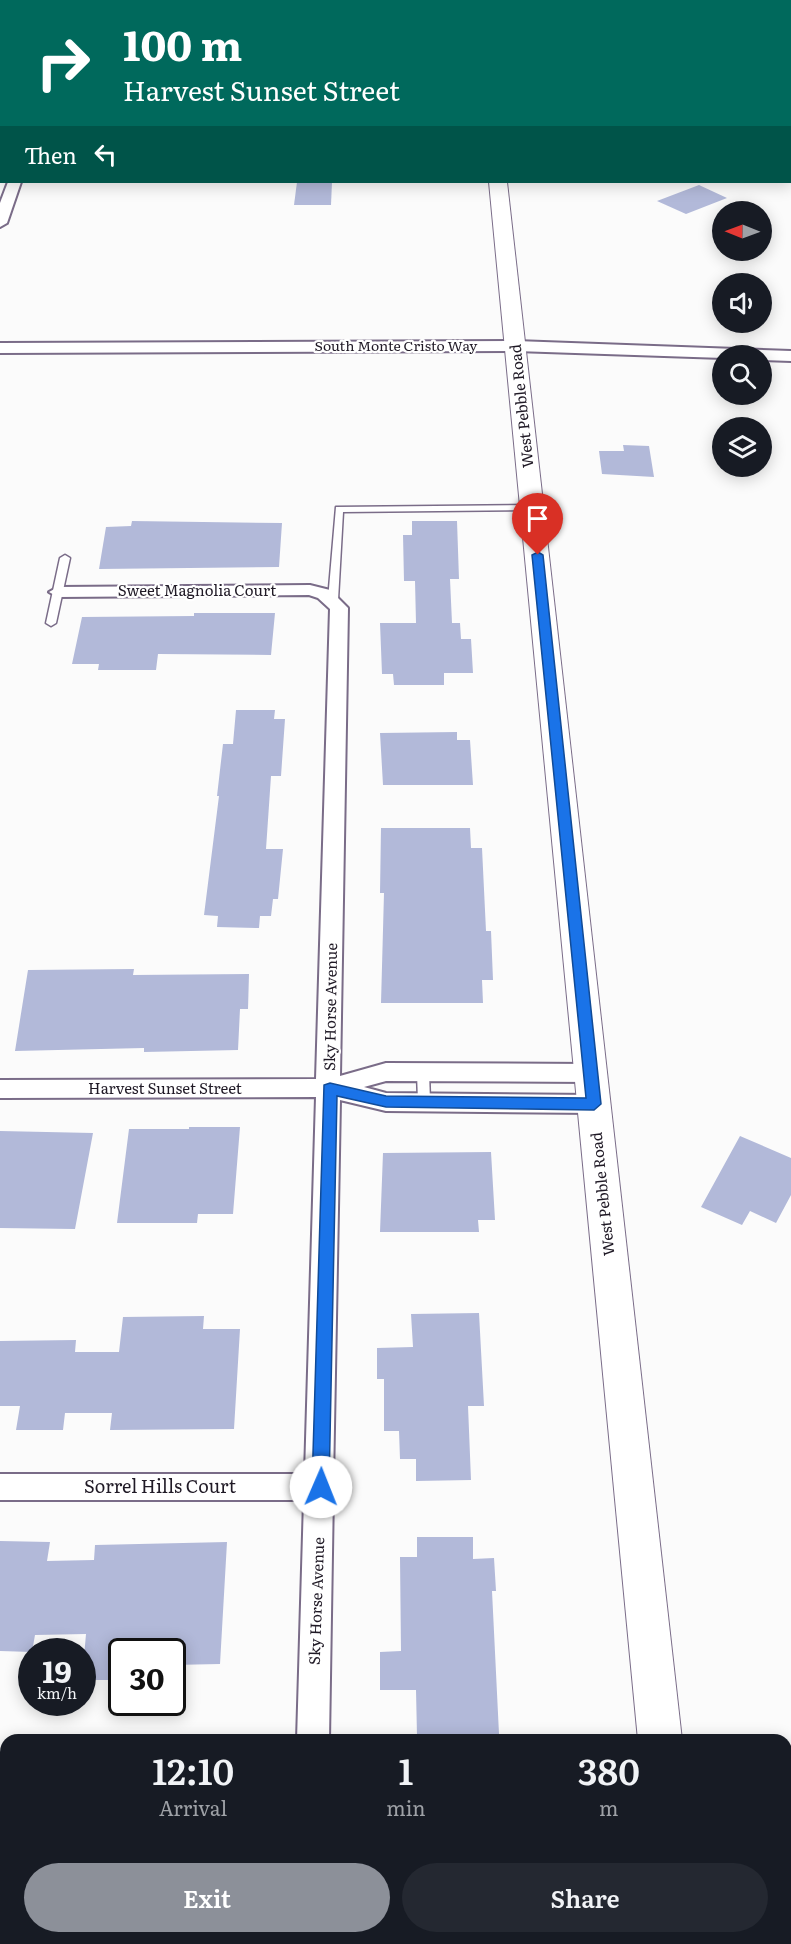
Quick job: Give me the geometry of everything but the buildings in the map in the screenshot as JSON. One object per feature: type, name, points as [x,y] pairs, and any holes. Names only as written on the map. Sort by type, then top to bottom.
[{"type":"street","points":[[0,224],[14,183]]},
{"type":"street","name":"West Pebble Road","points":[[498,183],[659,1734]]},
{"type":"street","name":"South Monte Cristo Way","points":[[0,348],[516,346],[791,356]]},
{"type":"street","name":"Sweet Magnolia Court","points":[[58,592],[310,590],[333,600]]},
{"type":"street","name":"Sky Horse Avenue","points":[[313,1734],[341,618],[339,608],[333,600]]},
{"type":"street","name":"Harvest Sunset Street","points":[[330,1089],[386,1072],[423,1072],[592,1089]]},
{"type":"street","name":"Harvest Sunset Street","points":[[0,1089],[330,1089],[386,1102],[424,1102],[592,1089]]},
{"type":"street","name":"Sorrel Hills Court","points":[[0,1488],[321,1487]]},
{"type":"lane","points":[[333,600],[339,509],[533,508]]},
{"type":"lane","points":[[51,623],[65,558]]},
{"type":"lane","points":[[423,1072],[424,1102]]},
{"type":"route","points":[[321,1487],[330,1089],[386,1102],[594,1104],[538,555]]}]
